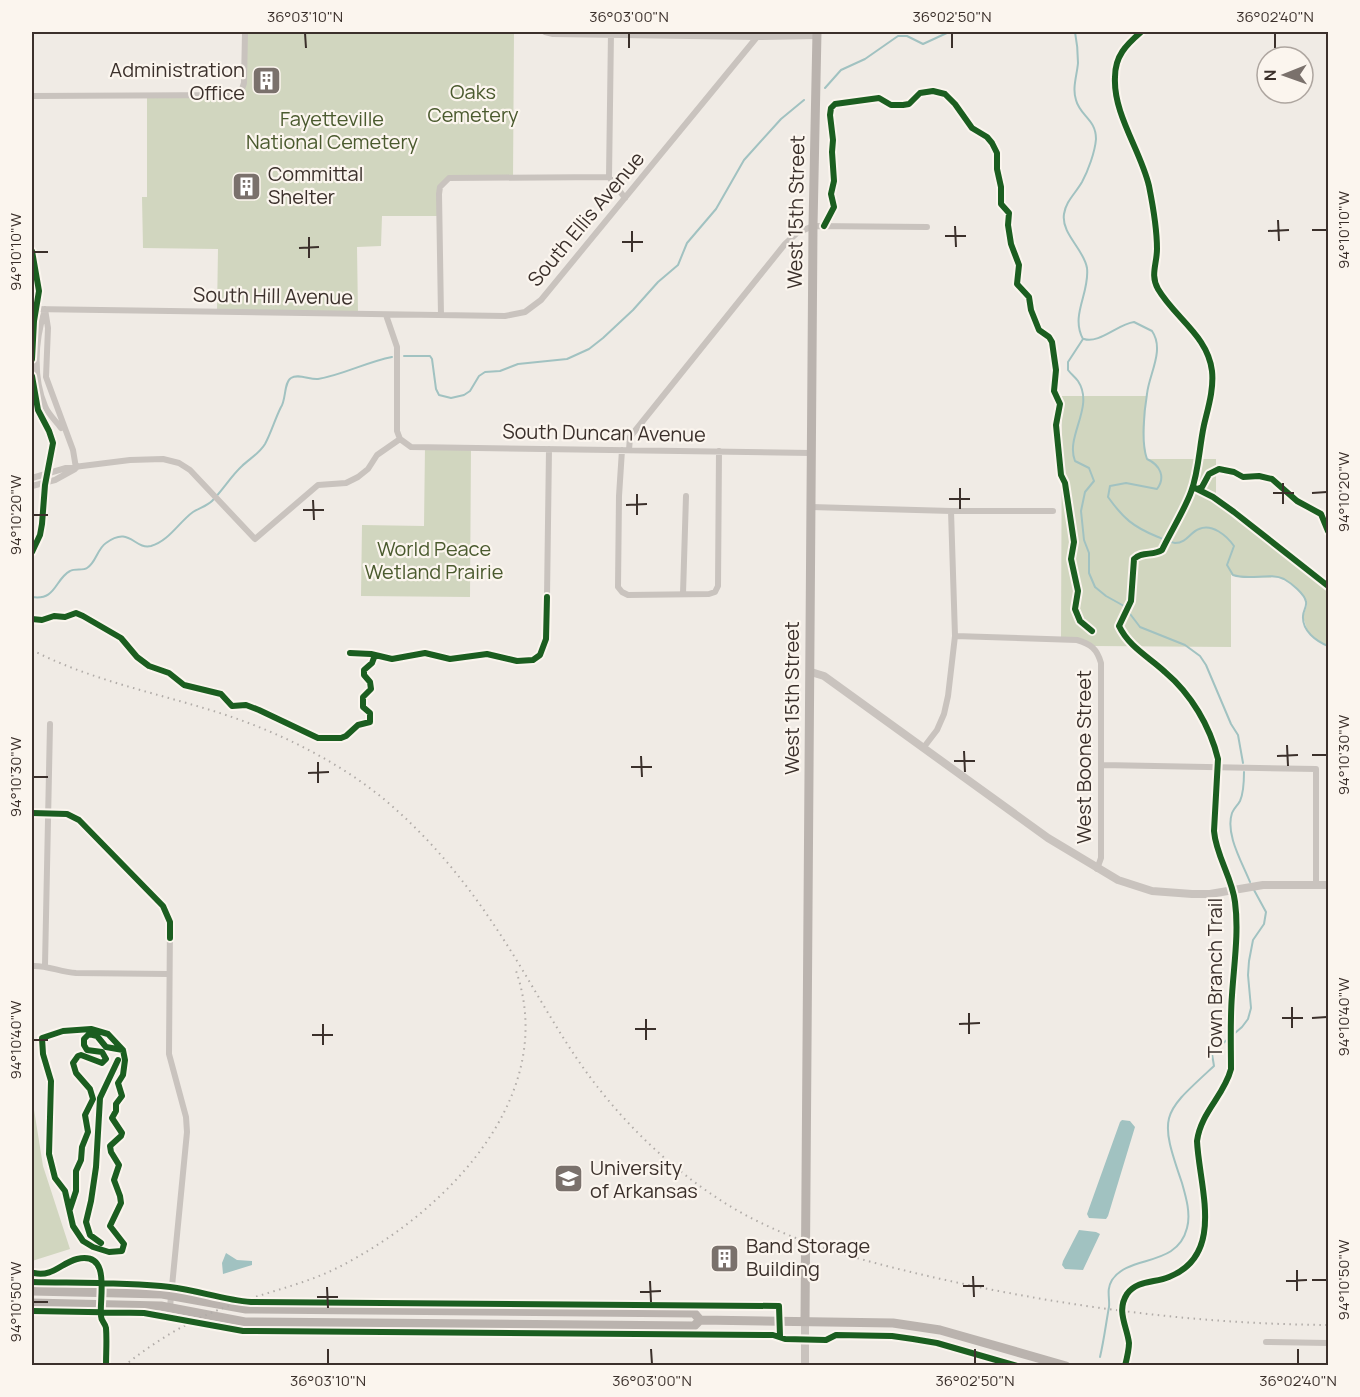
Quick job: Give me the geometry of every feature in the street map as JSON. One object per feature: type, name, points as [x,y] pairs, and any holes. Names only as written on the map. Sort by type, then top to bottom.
[{"type":"main road","name":"West 15th Street","points":[[805,1321],[813,226],[817,34]]},
{"type":"main road","points":[[32,1291],[136,1292],[246,1310],[694,1313],[700,1320]]},
{"type":"main road","points":[[32,1303],[170,1307],[245,1322],[694,1326],[700,1320],[893,1323],[940,1330],[1066,1365]]},
{"type":"street","points":[[32,96],[228,96],[238,93],[244,83],[245,32]]},
{"type":"street","points":[[545,32],[757,38],[817,34]]},
{"type":"street","points":[[611,33],[609,177],[625,198]]},
{"type":"street","name":"South Ellis Avenue","points":[[387,315],[515,315],[534,306],[757,38]]},
{"type":"street","points":[[441,315],[440,194],[444,182],[454,177],[609,177]]},
{"type":"street","points":[[719,451],[718,586],[715,592],[628,595],[622,592],[618,587],[619,496],[625,450],[630,437],[785,244],[797,233],[813,226],[927,226]]},
{"type":"street","name":"South Hill Avenue","points":[[32,309],[387,315]]},
{"type":"street","points":[[45,309],[40,327],[38,353],[41,394],[45,408],[66,433]]},
{"type":"street","points":[[45,309],[48,328],[46,377],[73,450],[76,468]]},
{"type":"street","points":[[32,478],[66,468],[130,459],[164,459],[180,463],[190,470],[255,538],[318,485],[346,483],[358,477],[377,455],[400,439],[397,431],[397,347],[387,315]]},
{"type":"street","name":"South Duncan Avenue","points":[[400,439],[411,447],[811,453]]},
{"type":"street","points":[[547,597],[549,449]]},
{"type":"street","points":[[32,486],[55,480],[76,468]]},
{"type":"street","points":[[682,594],[686,496]]},
{"type":"street","points":[[811,507],[1053,511]]},
{"type":"street","points":[[924,747],[937,730],[944,714],[955,636],[951,511]]},
{"type":"street","name":"West Boone Street","points":[[955,636],[1077,640],[1093,647],[1098,653],[1101,663],[1102,765],[1101,858],[1097,869]]},
{"type":"street","points":[[811,672],[824,676],[1048,838],[1118,880],[1173,894],[1210,894],[1263,885],[1329,885]]},
{"type":"street","points":[[45,965],[50,724]]},
{"type":"street","points":[[1102,765],[1316,769],[1316,885]]},
{"type":"street","points":[[32,813],[67,814],[79,820],[164,906],[170,922],[169,1054],[186,1118],[187,1132],[170,1307]]},
{"type":"street","points":[[32,966],[45,965],[61,972],[75,973],[169,974]]},
{"type":"street","name":"West 15th Street","points":[[805,1321],[805,1365]]},
{"type":"street","points":[[1266,1342],[1329,1343]]},
{"type":"green space","name":"Fayetteville National Cemetery","points":[[245,32],[514,32],[513,178],[454,177],[440,187],[440,216],[382,216],[381,246],[357,247],[358,314],[217,312],[218,249],[143,248],[142,197],[147,197],[147,96],[228,96],[242,89]]},
{"type":"green space","points":[[1062,396],[1146,396],[1144,440],[1147,459],[1216,459],[1216,495],[1328,584],[1328,646],[1308,632],[1303,617],[1307,605],[1306,600],[1293,585],[1279,577],[1243,578],[1231,575],[1231,647],[1094,646],[1061,639]]},
{"type":"green space","name":"World Peace Wetland Prairie","points":[[425,447],[471,448],[470,597],[361,596],[362,525],[424,526]]},
{"type":"green space","points":[[32,1097],[43,1166],[70,1249],[32,1261]]},
{"type":"water","points":[[1122,1120],[1130,1121],[1135,1127],[1108,1216],[1106,1219],[1089,1218],[1087,1214]]},
{"type":"water","points":[[1079,1230],[1100,1234],[1083,1270],[1065,1269],[1062,1265],[1063,1261]]},
{"type":"water","points":[[226,1253],[237,1260],[252,1261],[252,1265],[223,1274],[222,1263]]},
{"type":"waterway","points":[[825,88],[841,70],[865,59],[898,36],[907,36],[923,44],[949,32]]},
{"type":"waterway","points":[[1016,32],[1033,32]]},
{"type":"waterway","points":[[1075,32],[1078,63],[1075,95],[1078,105],[1091,122],[1096,139],[1087,172],[1069,201],[1064,214],[1066,228],[1082,254],[1087,268],[1086,286],[1079,313],[1083,339],[1068,362],[1068,370],[1078,381],[1083,401],[1074,442],[1075,461],[1089,468],[1094,481],[1085,492],[1081,511],[1084,540],[1089,553],[1089,573],[1095,587],[1124,606],[1140,627],[1185,645],[1200,656],[1238,735],[1243,763]]},
{"type":"waterway","points":[[404,356],[430,356],[436,389],[439,395],[451,398],[470,391],[479,376],[485,372],[500,371],[518,364],[567,359],[589,349],[633,310],[658,282],[678,265],[687,243],[716,209],[744,160],[781,119],[804,100]]},
{"type":"waterway","points":[[1084,339],[1096,339],[1134,322],[1152,331],[1156,338],[1157,354],[1148,386],[1144,436],[1147,459],[1158,468],[1161,476],[1160,485],[1157,489],[1126,483],[1110,486],[1108,497],[1113,504],[1135,525],[1173,543],[1179,543],[1196,530],[1204,528],[1219,532],[1234,546],[1227,565],[1233,575],[1278,577],[1290,583],[1305,599],[1303,621],[1307,631],[1328,646]]},
{"type":"waterway","points":[[32,597],[46,596],[70,571],[87,568],[100,549],[114,538],[126,537],[145,546],[157,544],[169,536],[193,512],[210,503],[238,470],[265,444],[283,404],[287,383],[291,378],[297,376],[315,379],[327,377],[392,357]]},
{"type":"waterway","points":[[1244,772],[1242,794],[1230,821],[1235,848],[1250,882]]},
{"type":"waterway","points":[[1100,1357],[1109,1307],[1109,1287],[1112,1280],[1129,1267],[1173,1249],[1182,1241],[1187,1228],[1188,1206],[1170,1142],[1168,1128],[1170,1117],[1184,1095],[1214,1066],[1212,1054],[1214,1051],[1248,1019],[1251,1008],[1249,961],[1253,940],[1264,924],[1266,912],[1254,890]]},
{"type":"railway","points":[[32,650],[80,671],[204,708],[271,732],[331,762],[385,800],[431,844],[472,893],[509,948],[569,1047],[611,1103],[642,1137],[676,1168],[713,1196],[754,1220],[845,1255],[915,1273],[1017,1294],[1172,1317],[1328,1325]]},
{"type":"railway","points":[[124,1366],[166,1336],[211,1313],[337,1268],[377,1245],[416,1217],[452,1184],[483,1146],[507,1106],[522,1062],[525,1016],[515,968]]},
{"type":"cycle path","name":"Town Branch Trail","points":[[1125,1366],[1129,1343],[1122,1306],[1127,1294],[1136,1286],[1164,1279],[1187,1267],[1198,1253],[1203,1236],[1204,1198],[1197,1141],[1203,1121],[1228,1079],[1231,1069],[1231,1013],[1236,948],[1235,902],[1215,840],[1218,759],[1210,735],[1198,711],[1183,690],[1134,646],[1119,626],[1131,601],[1134,559],[1140,555],[1162,550],[1191,492],[1196,476],[1212,385],[1209,359],[1198,337],[1165,299],[1156,284],[1154,274],[1156,233],[1149,186],[1118,105],[1115,77],[1117,63],[1126,46],[1141,32]]},
{"type":"cycle path","points":[[824,226],[834,207],[831,194],[834,181],[830,115],[831,108],[835,104],[879,98],[891,105],[903,105],[909,104],[920,93],[933,91],[945,94],[972,128],[992,143],[997,153],[1001,204],[1009,213],[1011,244],[1019,265],[1017,284],[1029,297],[1031,310],[1039,330],[1052,342],[1056,370],[1054,391],[1060,404],[1056,425],[1061,475],[1065,483],[1074,542],[1071,559],[1078,591],[1075,609],[1080,621],[1092,631]]},
{"type":"cycle path","points":[[32,251],[39,291],[34,321],[32,359]]},
{"type":"cycle path","points":[[32,376],[38,410],[53,443],[45,485],[40,535],[32,552]]},
{"type":"cycle path","points":[[1198,489],[1202,487],[1209,474],[1219,469],[1234,472],[1243,477],[1259,476],[1272,479],[1297,501],[1321,514],[1328,531]]},
{"type":"cycle path","points":[[1193,487],[1213,497],[1234,512],[1328,586]]},
{"type":"cycle path","points":[[350,653],[371,654],[392,659],[425,653],[450,659],[487,654],[517,661],[533,660],[540,655],[546,639],[547,597]]},
{"type":"cycle path","points":[[32,619],[65,617],[76,613],[121,638],[137,657],[149,666],[169,673],[184,685],[221,694],[232,706],[246,705],[318,738],[341,738],[358,725],[370,722],[370,713],[363,707],[363,697],[371,689],[364,670],[372,663],[375,655]]},
{"type":"cycle path","points":[[32,813],[67,814],[79,820],[163,906],[170,922],[170,938]]},
{"type":"cycle path","points":[[91,1029],[108,1034],[123,1050],[125,1060],[123,1075],[118,1083],[122,1096],[116,1104],[116,1111],[112,1118],[122,1133],[110,1146],[119,1165],[114,1180],[121,1203],[110,1226],[124,1244],[122,1251],[109,1252],[83,1241],[73,1226],[65,1191],[55,1178],[49,1154],[51,1081],[43,1054],[42,1038],[63,1031],[91,1029]]},
{"type":"cycle path","points":[[70,1209],[76,1191],[76,1171],[88,1132],[85,1115],[93,1099],[90,1089],[76,1073],[73,1063],[81,1055],[102,1063],[106,1059],[102,1052],[87,1050],[84,1039],[89,1034],[97,1036],[106,1047],[123,1050]]},
{"type":"cycle path","points":[[101,1243],[90,1235],[86,1222],[96,1167],[100,1098],[118,1060]]},
{"type":"cycle path","points":[[34,1273],[46,1273],[77,1259],[88,1258],[95,1262],[101,1277],[101,1316],[106,1328],[106,1366]]},
{"type":"cycle path","points":[[32,1282],[153,1285],[251,1302],[779,1306],[780,1336]]},
{"type":"cycle path","points":[[32,1311],[144,1313],[243,1331],[773,1335],[785,1339],[826,1340],[836,1335],[892,1336],[937,1343],[1017,1366]]},
{"type":"place","name":"Administration Office","points":[[266,81]]},
{"type":"place","name":"Committal Shelter","points":[[247,186]]},
{"type":"place","name":"University of Arkansas","points":[[569,1179]]},
{"type":"place","name":"Band Storage Building","points":[[725,1258]]},
{"type":"park label","name":"Oaks Cemetery","points":[[473,104]]}]
